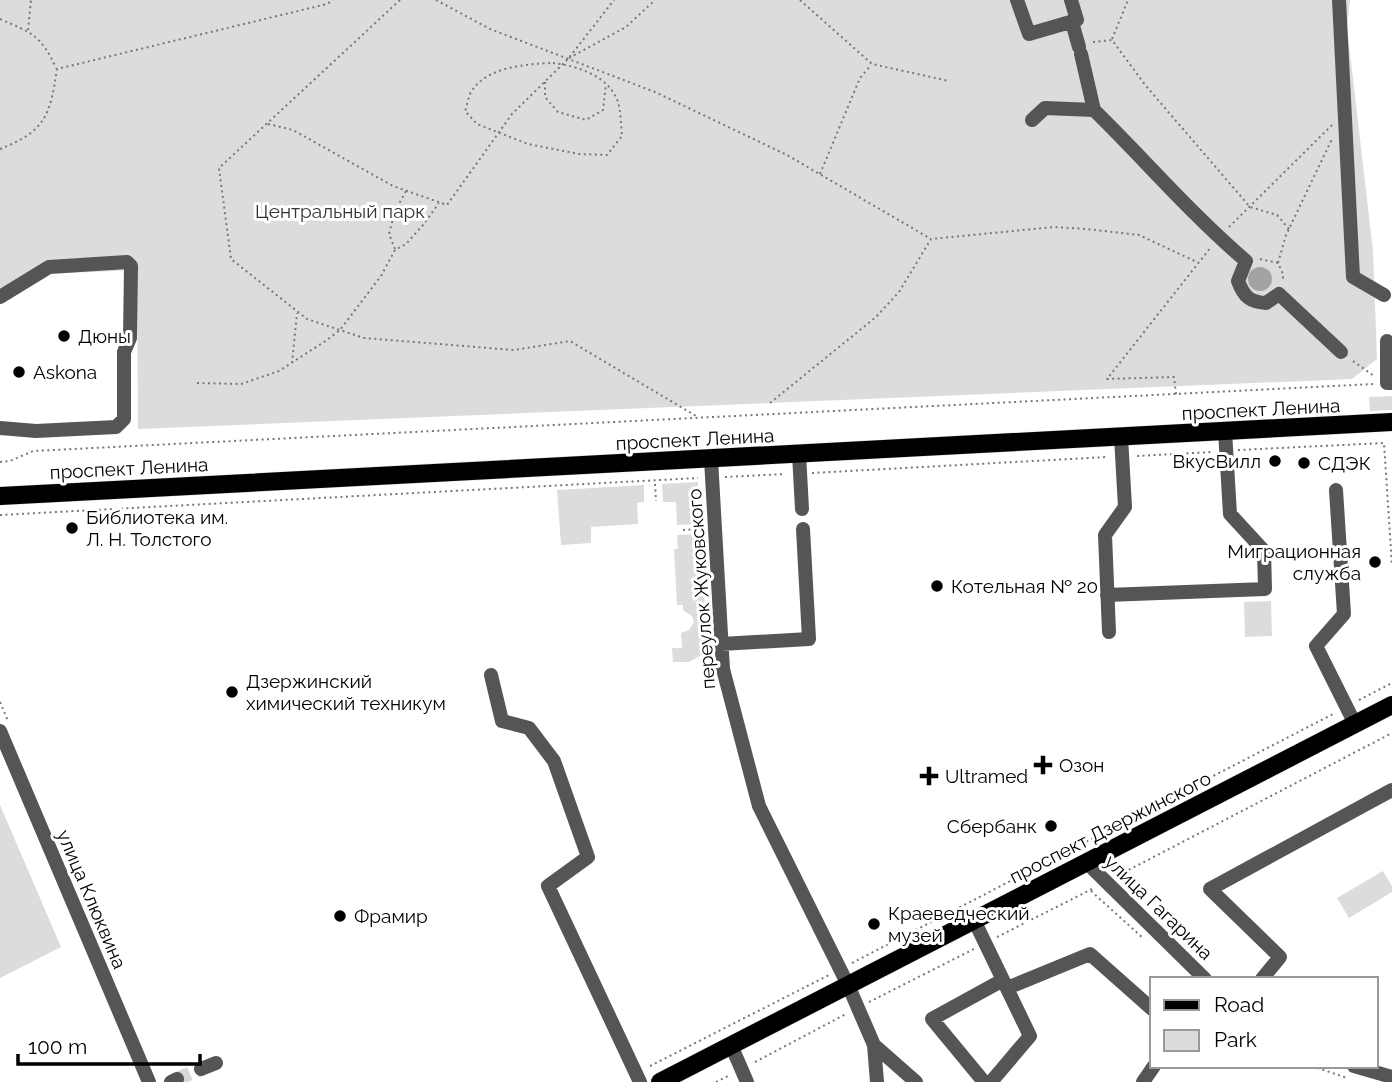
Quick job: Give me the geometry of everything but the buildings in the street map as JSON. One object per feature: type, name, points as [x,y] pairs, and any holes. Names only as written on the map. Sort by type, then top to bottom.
[{"type":"main road","name":"проспект Ленина","points":[[0,496],[1392,422]]},
{"type":"main road","name":"проспект Дзержинского","points":[[660,1082],[731,1045],[844,977],[974,920],[1392,705]]},
{"type":"street","points":[[1017,0],[1029,34],[1077,20],[1071,0]]},
{"type":"street","points":[[1339,0],[1353,278],[1384,295]]},
{"type":"street","points":[[1072,22],[1094,110],[1218,237],[1246,261],[1238,281],[1243,294],[1252,302],[1266,303],[1279,294],[1341,352]]},
{"type":"street","points":[[1032,120],[1045,108],[1094,110]]},
{"type":"street","points":[[0,297],[49,267],[127,262],[131,266],[130,338],[124,352],[124,419],[116,427],[36,431],[0,428]]},
{"type":"street","points":[[1387,341],[1390,383]]},
{"type":"street","points":[[1107,596],[1265,589],[1264,551],[1230,514],[1225,431]]},
{"type":"street","points":[[1109,632],[1105,536],[1125,507],[1121,437]]},
{"type":"street","points":[[799,454],[802,509]]},
{"type":"street","name":"переулок Жуковского","points":[[711,459],[721,644],[728,696],[759,806],[844,977],[874,1045]]},
{"type":"street","points":[[1336,490],[1344,614],[1316,646],[1355,724]]},
{"type":"street","points":[[721,644],[809,639],[803,529]]},
{"type":"street","points":[[491,675],[502,721],[528,728],[554,761],[588,857],[548,886],[638,1078]]},
{"type":"street","name":"улица Клюквина","points":[[0,731],[149,1082]]},
{"type":"street","points":[[1264,977],[1280,957],[1210,889],[1392,790]]},
{"type":"street","name":"улица Гагарина","points":[[1086,862],[1203,977]]},
{"type":"street","points":[[974,920],[1030,1036],[991,1082]]},
{"type":"street","points":[[984,1082],[932,1018],[1005,984],[1090,954],[1150,1007]]},
{"type":"street","points":[[731,1045],[744,1075]]},
{"type":"street","points":[[874,1045],[877,1082]]},
{"type":"street","points":[[874,1045],[916,1082]]},
{"type":"street","points":[[201,1069],[216,1063]]},
{"type":"street","points":[[1351,1072],[1392,1077]]},
{"type":"path","points":[[28,32],[31,0]]},
{"type":"path","points":[[57,69],[327,4],[333,0]]},
{"type":"path","points":[[400,0],[219,168],[231,259],[307,319],[364,338],[514,350],[570,341],[697,417]]},
{"type":"path","points":[[436,0],[490,29],[655,92],[787,155],[931,239],[1054,227],[1087,229],[1139,234],[1199,263]]},
{"type":"path","points":[[267,123],[293,130],[393,186],[447,205],[512,114],[568,59],[614,0]]},
{"type":"path","points":[[568,59],[626,27],[655,0]]},
{"type":"path","points":[[800,0],[872,64],[949,82]]},
{"type":"path","points":[[1112,40],[1128,0]]},
{"type":"path","points":[[0,19],[28,32],[46,47],[57,69],[51,105],[34,132],[0,149]]},
{"type":"path","points":[[1079,48],[1112,40]]},
{"type":"path","points":[[1112,40],[1146,86],[1250,207],[1277,215],[1289,229]]},
{"type":"path","points":[[539,63],[563,64],[606,82],[618,103],[622,136],[607,155],[528,144],[477,124],[465,111],[470,94],[483,79],[512,67],[539,63]]},
{"type":"path","points":[[820,175],[860,78],[872,64]]},
{"type":"path","points":[[545,81],[545,97],[558,112],[586,120],[603,110],[606,82]]},
{"type":"path","points":[[1176,394],[1174,377],[1107,379],[1218,237],[1345,112]]},
{"type":"path","points":[[1279,294],[1283,274],[1278,263],[1289,229],[1334,135]]},
{"type":"path","points":[[395,250],[389,234],[395,211],[406,191]]},
{"type":"path","points":[[197,383],[241,384],[279,371],[340,330],[381,276],[395,250],[406,244],[440,202]]},
{"type":"path","points":[[770,403],[876,317],[899,292],[931,239]]},
{"type":"path","points":[[1246,261],[1262,259],[1278,263]]},
{"type":"path","points":[[291,364],[297,332],[297,312]]},
{"type":"path","points":[[1341,352],[1368,373],[1390,383]]},
{"type":"path","points":[[0,462],[10,461],[33,451],[1390,383]]},
{"type":"path","points":[[1240,450],[1384,443],[1392,566]]},
{"type":"path","points":[[1130,456],[1212,452]]},
{"type":"path","points":[[0,515],[1116,457]]},
{"type":"path","points":[[655,484],[656,501]]},
{"type":"path","points":[[683,530],[699,529]]},
{"type":"path","points":[[638,1078],[844,977],[1392,683]]},
{"type":"path","points":[[716,1082],[744,1075],[858,1008],[1392,733]]},
{"type":"path","points":[[1090,890],[1149,943]]},
{"type":"path","points":[[1325,1068],[1351,1072]]},
{"type":"green space","name":"Центральный парк","points":[[0,0],[1350,0],[1347,27],[1373,251],[1377,359],[1352,379],[138,429],[137,270],[42,274],[0,300]]},
{"type":"green space","points":[[1392,396],[1392,410],[1370,411],[1369,397]]},
{"type":"green space","points":[[698,482],[700,524],[677,525],[676,502],[663,502],[662,484]]},
{"type":"green space","points":[[644,485],[644,502],[637,503],[638,524],[591,527],[591,543],[561,545],[557,490]]},
{"type":"green space","points":[[701,534],[707,652],[689,662],[673,662],[672,648],[682,648],[681,633],[689,630],[694,622],[692,616],[683,610],[683,605],[677,605],[674,549],[678,549],[677,535]]},
{"type":"green space","points":[[1271,601],[1272,636],[1245,637],[1244,602]]},
{"type":"green space","points":[[0,805],[61,947],[0,978]]},
{"type":"green space","points":[[1383,871],[1392,886],[1392,892],[1349,918],[1337,898]]},
{"type":"shaded area","points":[[1260,267],[1271,274],[1272,279],[1265,290],[1260,291],[1249,284],[1248,279],[1255,268]]},
{"type":"tunnel","points":[[177,1079],[201,1069]]},
{"type":"place","name":"Дюны","points":[[64,336]]},
{"type":"place","name":"Askona","points":[[19,372]]},
{"type":"place","name":"ВкусВилл","points":[[1275,461]]},
{"type":"place","name":"СДЭК","points":[[1304,463]]},
{"type":"place","name":"Библиотека им. Л. Н. Толстого","points":[[72,528]]},
{"type":"place","name":"Миграционная служба","points":[[1375,562]]},
{"type":"place","name":"Котельная № 20","points":[[937,586]]},
{"type":"place","name":"Дзержинский химический техникум","points":[[232,692]]},
{"type":"place","name":"Озон","points":[[1043,765]]},
{"type":"place","name":"Ultramed","points":[[929,776]]},
{"type":"place","name":"Сбербанк","points":[[1051,826]]},
{"type":"place","name":"Фрамир","points":[[340,916]]},
{"type":"place","name":"Краеведческий музей","points":[[874,924]]}]
